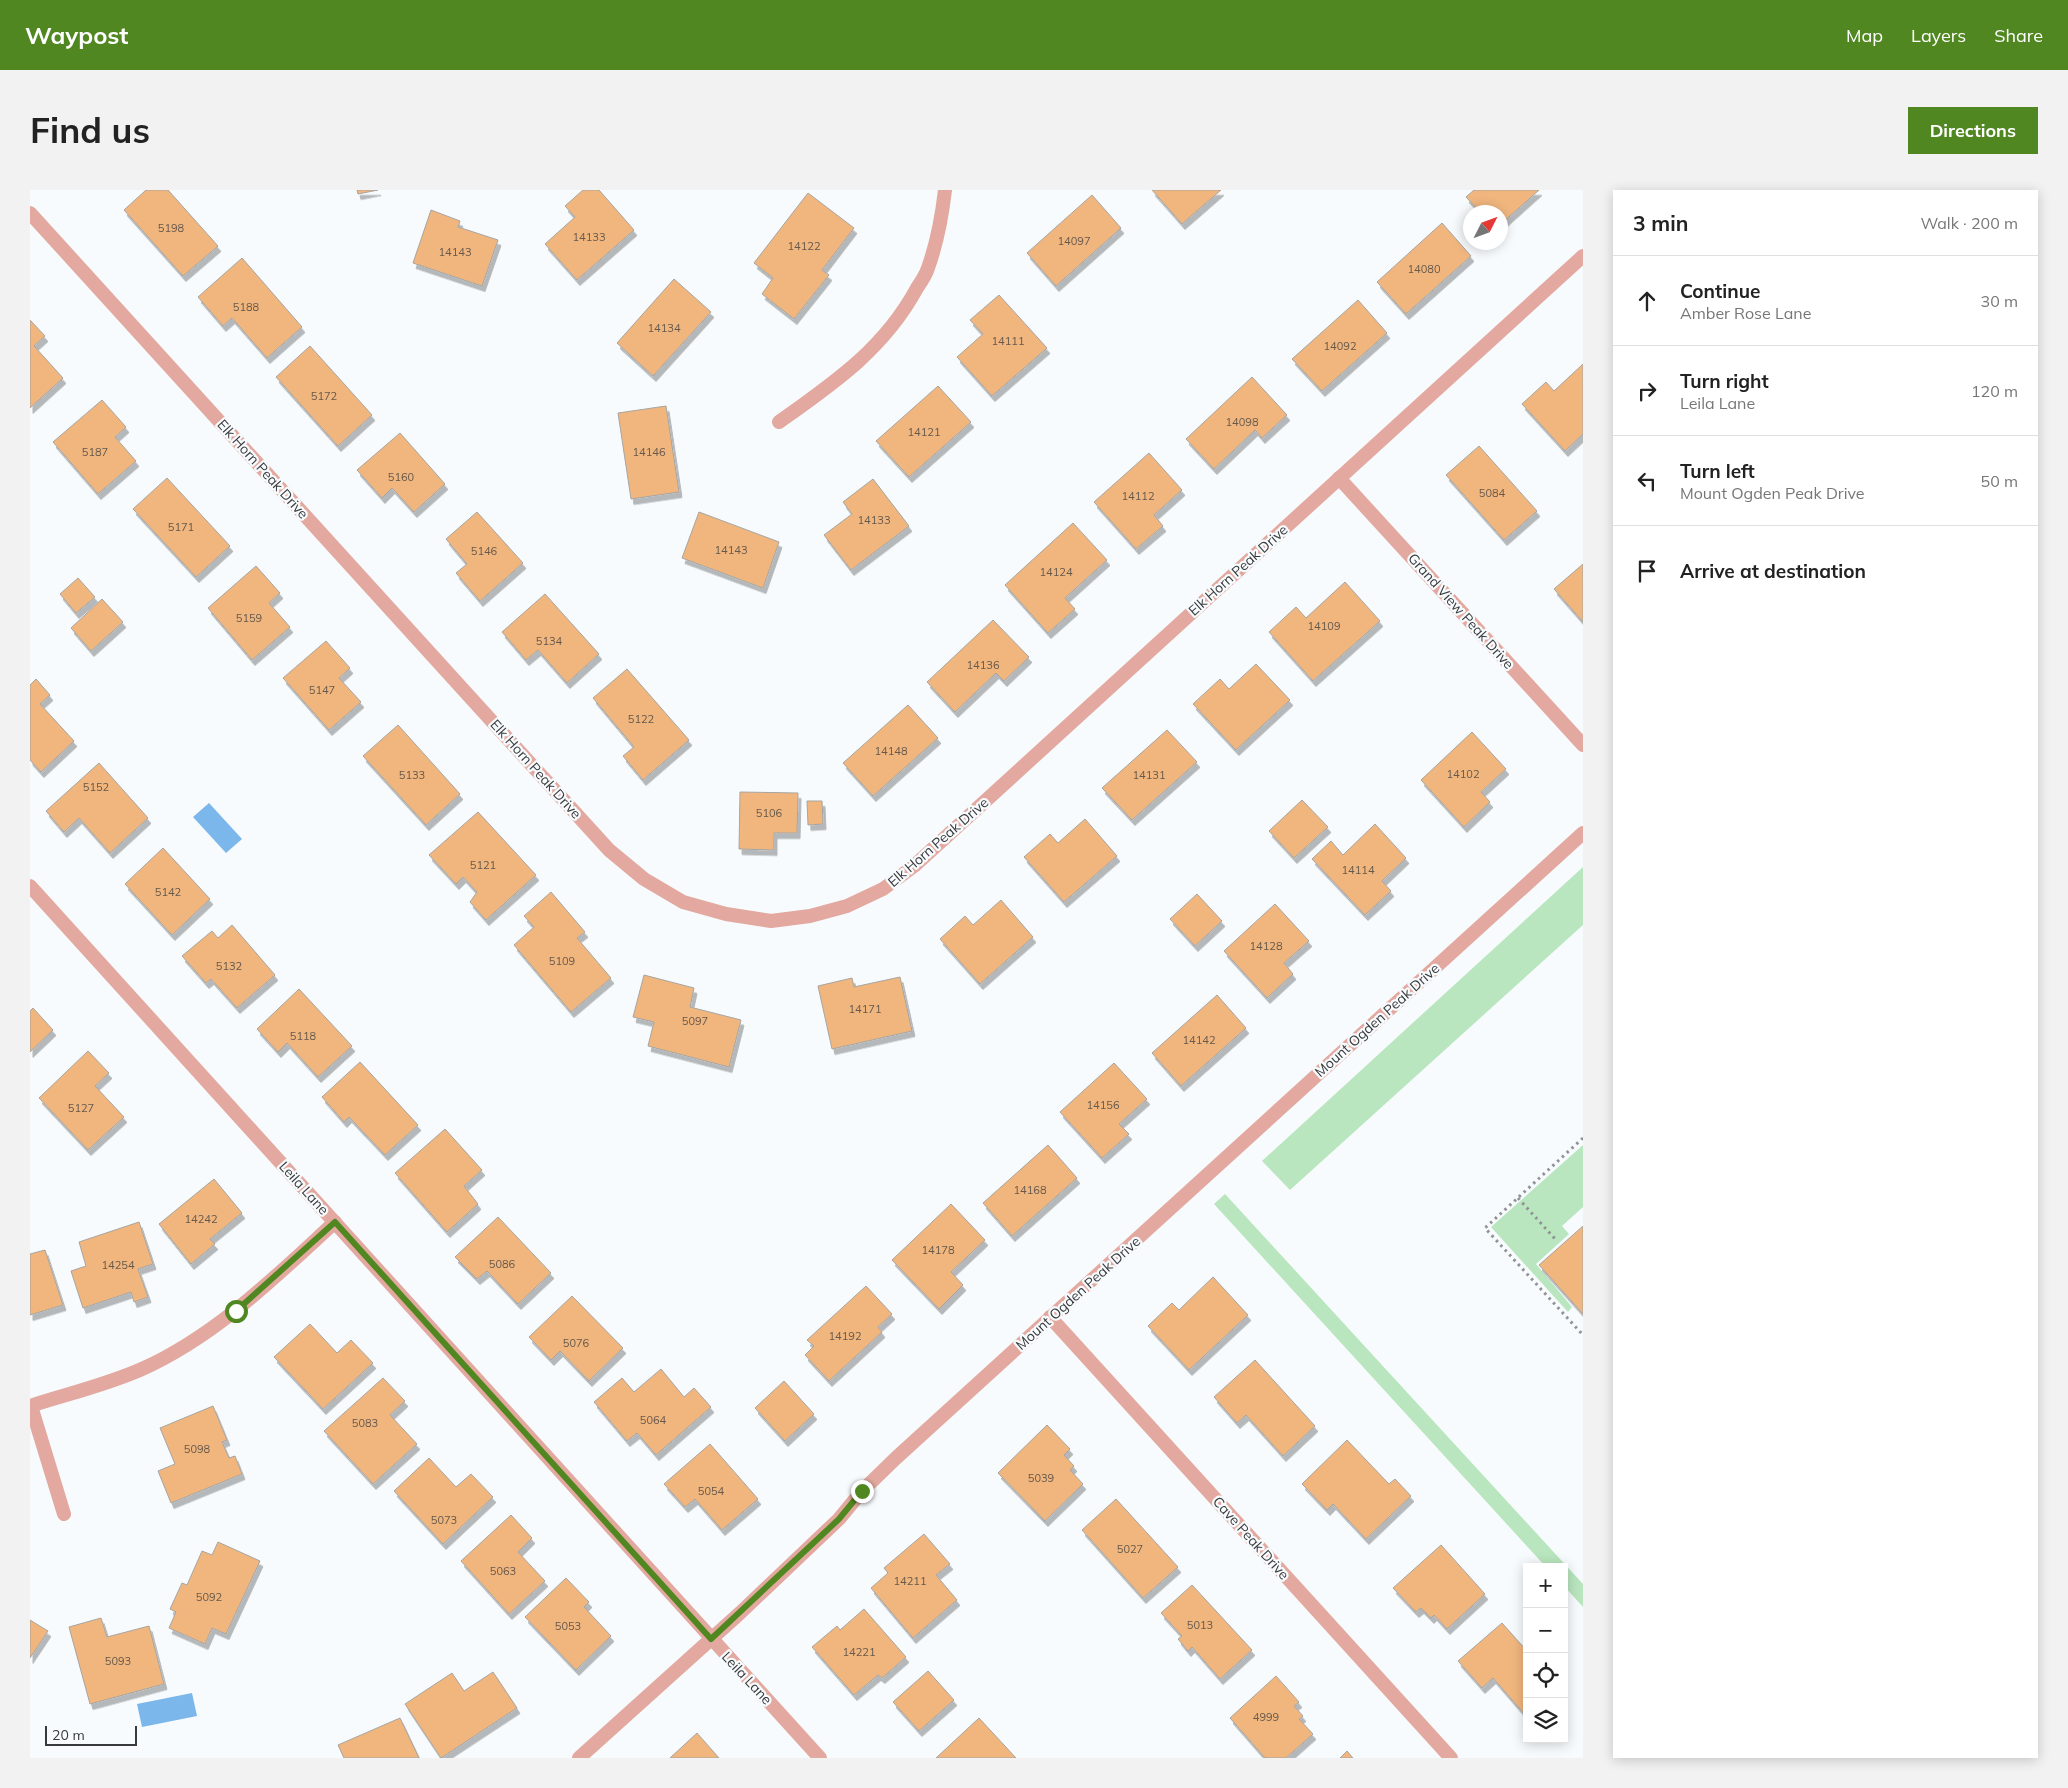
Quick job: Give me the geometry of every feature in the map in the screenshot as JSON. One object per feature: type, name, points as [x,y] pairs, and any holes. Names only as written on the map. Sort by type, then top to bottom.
[{"type":"street","points":[[779,422],[831,385],[871,351],[904,313],[928,269],[941,223],[946,190]]},
{"type":"street","name":"Elk Horn Peak Drive","points":[[30,213],[609,850],[644,879],[683,902],[726,914],[771,921],[810,916],[847,906],[883,889],[914,866],[1583,256]]},
{"type":"street","name":"Grand View Peak Drive","points":[[1340,478],[1583,744]]},
{"type":"street","name":"Mount Ogden Peak Drive","points":[[579,1758],[711,1639],[839,1519],[862,1491],[896,1458],[1583,833]]},
{"type":"street","name":"Leila Lane","points":[[30,886],[820,1758]]},
{"type":"street","points":[[64,1514],[30,1406],[142,1369],[194,1340],[236,1311],[335,1222]]},
{"type":"street","name":"Cave Peak Drive","points":[[1050,1317],[1451,1758]]},
{"type":"path","points":[[1583,1138],[1485,1228],[1583,1335]]},
{"type":"path","points":[[1518,1198],[1557,1241]]},
{"type":"green space","points":[[1583,867],[1583,925],[1290,1190],[1262,1161]]},
{"type":"green space","points":[[1583,1145],[1583,1207],[1562,1226],[1569,1234],[1536,1264],[1572,1307],[1568,1312],[1491,1227]]},
{"type":"green space","points":[[1225,1194],[1564,1563],[1542,1563],[1214,1204]]},
{"type":"green space","points":[[1568,1568],[1583,1584],[1583,1607],[1568,1590]]},
{"type":"water","points":[[209,803],[242,839],[226,853],[193,817]]},
{"type":"water","points":[[192,1693],[197,1716],[142,1727],[137,1704]]},
{"type":"building","points":[[146,190],[168,190],[218,246],[183,276],[124,210]]},
{"type":"building","points":[[357,190],[378,190],[358,194]]},
{"type":"building","points":[[583,190],[599,190],[634,230],[577,280],[545,244],[575,217],[565,206]]},
{"type":"building","points":[[1152,190],[1221,190],[1182,224]]},
{"type":"building","points":[[1474,190],[1539,190],[1508,218],[1508,205],[1473,205],[1466,197]]},
{"type":"building","points":[[808,193],[854,228],[822,270],[829,275],[794,319],[762,294],[773,278],[754,263]]},
{"type":"building","points":[[1092,195],[1121,228],[1056,286],[1027,253]]},
{"type":"building","points":[[431,210],[460,221],[458,227],[498,240],[482,286],[413,263]]},
{"type":"building","points":[[1442,223],[1463,247],[1463,250],[1466,250],[1471,256],[1406,314],[1377,282]]},
{"type":"building","points":[[242,258],[302,327],[267,358],[232,318],[223,326],[198,297]]},
{"type":"building","points":[[674,279],[711,312],[653,376],[617,343]]},
{"type":"building","points":[[999,295],[1047,348],[992,396],[957,357],[983,334],[970,320]]},
{"type":"building","points":[[1358,300],[1387,333],[1322,391],[1292,359]]},
{"type":"building","points":[[30,320],[45,336],[34,346],[63,378],[30,408]]},
{"type":"building","points":[[310,346],[372,415],[338,446],[276,377]]},
{"type":"building","points":[[1583,364],[1583,434],[1565,451],[1522,404],[1546,382],[1554,391]]},
{"type":"building","points":[[1252,377],[1287,415],[1262,438],[1255,430],[1214,469],[1186,439]]},
{"type":"building","points":[[938,386],[971,422],[909,477],[876,441]]},
{"type":"building","points":[[102,400],[126,427],[115,437],[136,461],[98,494],[53,442]]},
{"type":"building","points":[[666,406],[679,492],[631,499],[618,413]]},
{"type":"building","points":[[400,433],[445,484],[414,512],[392,488],[382,498],[357,470]]},
{"type":"building","points":[[1479,446],[1537,511],[1504,540],[1446,475]]},
{"type":"building","points":[[1149,453],[1182,490],[1154,515],[1163,526],[1136,549],[1094,502]]},
{"type":"building","points":[[167,478],[230,546],[196,577],[133,509]]},
{"type":"building","points":[[873,479],[909,526],[851,570],[824,535],[852,514],[843,502]]},
{"type":"building","points":[[477,512],[523,563],[480,601],[456,573],[467,564],[446,539]]},
{"type":"building","points":[[699,512],[779,542],[763,588],[682,558]]},
{"type":"building","points":[[1073,523],[1107,560],[1065,598],[1075,609],[1048,633],[1005,585]]},
{"type":"building","points":[[1583,564],[1583,622],[1554,589]]},
{"type":"building","points":[[256,566],[280,593],[269,603],[290,627],[252,660],[208,608]]},
{"type":"building","points":[[78,578],[95,597],[76,613],[60,594]]},
{"type":"building","points":[[1345,582],[1380,621],[1313,681],[1269,632],[1296,607],[1306,618]]},
{"type":"building","points":[[545,594],[599,654],[567,683],[538,650],[526,660],[502,632]]},
{"type":"building","points":[[102,599],[123,622],[91,651],[71,628]]},
{"type":"building","points":[[993,620],[1029,657],[1004,681],[996,673],[955,712],[927,682]]},
{"type":"building","points":[[326,641],[350,668],[339,678],[361,702],[329,730],[283,678]]},
{"type":"building","points":[[1256,664],[1290,700],[1236,750],[1193,704],[1220,679],[1229,689]]},
{"type":"building","points":[[627,669],[689,740],[643,780],[623,756],[634,747],[593,698]]},
{"type":"building","points":[[36,679],[50,695],[40,704],[74,741],[41,772],[30,760],[30,685]]},
{"type":"building","points":[[908,705],[938,738],[873,796],[843,763]]},
{"type":"building","points":[[398,725],[460,794],[426,825],[363,756]]},
{"type":"building","points":[[1167,730],[1197,762],[1132,820],[1102,788]]},
{"type":"building","points":[[1472,732],[1506,769],[1481,792],[1490,802],[1464,827],[1421,780]]},
{"type":"building","points":[[99,763],[148,818],[110,853],[79,818],[64,832],[46,811]]},
{"type":"building","points":[[740,792],[798,793],[797,833],[774,833],[774,850],[739,849]]},
{"type":"building","points":[[1302,800],[1328,827],[1294,858],[1269,831]]},
{"type":"building","points":[[807,801],[822,801],[823,824],[808,825]]},
{"type":"building","points":[[478,812],[536,875],[486,920],[470,902],[477,892],[463,877],[456,884],[429,855]]},
{"type":"building","points":[[1085,819],[1117,856],[1064,902],[1024,857],[1050,834],[1058,843]]},
{"type":"building","points":[[1375,824],[1406,858],[1382,881],[1391,891],[1365,915],[1312,859],[1331,841],[1343,855]]},
{"type":"building","points":[[163,848],[210,899],[172,935],[125,884]]},
{"type":"building","points":[[551,892],[585,932],[577,938],[611,978],[571,1012],[514,945],[534,927],[524,916]]},
{"type":"building","points":[[1197,894],[1222,921],[1195,946],[1170,919]]},
{"type":"building","points":[[1001,900],[1033,937],[980,984],[940,939],[965,916],[973,925]]},
{"type":"building","points":[[1275,904],[1309,941],[1284,963],[1293,974],[1267,998],[1224,951]]},
{"type":"building","points":[[232,925],[275,975],[237,1008],[211,979],[206,983],[182,956],[212,931],[218,938]]},
{"type":"building","points":[[644,975],[694,988],[690,1007],[741,1020],[729,1067],[648,1046],[654,1022],[633,1017]]},
{"type":"building","points":[[900,977],[912,1031],[832,1049],[818,986],[852,978],[854,987]]},
{"type":"building","points":[[299,989],[352,1046],[318,1077],[287,1043],[278,1052],[257,1029]]},
{"type":"building","points":[[1217,995],[1246,1028],[1181,1086],[1152,1053]]},
{"type":"building","points":[[33,1008],[53,1030],[30,1052],[30,1011]]},
{"type":"building","points":[[88,1051],[109,1073],[95,1086],[124,1117],[88,1150],[39,1098]]},
{"type":"building","points":[[360,1062],[418,1125],[385,1155],[349,1117],[344,1122],[322,1097]]},
{"type":"building","points":[[1114,1063],[1147,1099],[1119,1124],[1129,1134],[1102,1158],[1060,1112]]},
{"type":"building","points":[[445,1129],[482,1170],[464,1186],[478,1204],[447,1232],[395,1173]]},
{"type":"building","points":[[1048,1145],[1077,1178],[1012,1236],[983,1203]]},
{"type":"building","points":[[214,1179],[242,1213],[210,1239],[215,1244],[191,1264],[159,1224]]},
{"type":"building","points":[[951,1204],[985,1240],[951,1272],[963,1285],[939,1309],[892,1260]]},
{"type":"building","points":[[498,1217],[551,1273],[518,1304],[487,1271],[477,1279],[455,1257]]},
{"type":"building","points":[[139,1222],[153,1264],[138,1269],[148,1297],[134,1302],[131,1292],[83,1308],[71,1271],[86,1266],[79,1242]]},
{"type":"building","points":[[1583,1226],[1583,1314],[1539,1265]]},
{"type":"building","points":[[45,1250],[63,1305],[30,1315],[30,1254]]},
{"type":"building","points":[[1213,1277],[1248,1315],[1189,1370],[1148,1326],[1172,1303],[1179,1310]]},
{"type":"building","points":[[866,1286],[892,1314],[878,1327],[882,1332],[829,1381],[805,1355],[814,1346],[807,1340]]},
{"type":"building","points":[[572,1296],[623,1348],[589,1381],[560,1351],[551,1360],[529,1337]]},
{"type":"building","points":[[310,1324],[337,1353],[351,1340],[373,1363],[323,1409],[274,1357]]},
{"type":"building","points":[[1255,1360],[1315,1426],[1283,1456],[1246,1415],[1237,1423],[1214,1397]]},
{"type":"building","points":[[661,1369],[684,1397],[694,1388],[711,1407],[656,1455],[637,1433],[627,1441],[594,1402],[622,1378],[634,1392]]},
{"type":"building","points":[[383,1378],[405,1401],[390,1415],[417,1444],[373,1484],[324,1431]]},
{"type":"building","points":[[784,1381],[814,1414],[785,1441],[755,1408]]},
{"type":"building","points":[[213,1406],[227,1440],[222,1442],[229,1458],[235,1456],[242,1474],[171,1503],[158,1471],[175,1464],[160,1428]]},
{"type":"building","points":[[1047,1425],[1070,1449],[1064,1455],[1074,1466],[1070,1470],[1083,1484],[1045,1521],[998,1473]]},
{"type":"building","points":[[1347,1440],[1389,1484],[1395,1479],[1411,1496],[1366,1539],[1333,1504],[1327,1510],[1302,1484]]},
{"type":"building","points":[[710,1444],[758,1499],[722,1530],[695,1499],[685,1507],[664,1484]]},
{"type":"building","points":[[429,1458],[456,1487],[471,1474],[493,1497],[443,1544],[394,1491]]},
{"type":"building","points":[[1116,1499],[1178,1567],[1143,1598],[1082,1530]]},
{"type":"building","points":[[511,1515],[532,1538],[518,1552],[545,1581],[509,1614],[461,1561]]},
{"type":"building","points":[[924,1534],[950,1564],[936,1575],[957,1600],[913,1638],[871,1588],[888,1573],[884,1568]]},
{"type":"building","points":[[218,1542],[260,1561],[226,1634],[212,1628],[205,1644],[169,1628],[176,1612],[170,1609],[182,1583],[187,1585],[202,1551],[212,1555]]},
{"type":"building","points":[[1441,1545],[1485,1594],[1447,1629],[1434,1615],[1431,1618],[1421,1608],[1416,1612],[1393,1588]]},
{"type":"building","points":[[566,1578],[589,1602],[584,1607],[611,1636],[576,1670],[525,1617]]},
{"type":"building","points":[[1192,1585],[1252,1650],[1220,1679],[1192,1647],[1188,1651],[1178,1639],[1182,1636],[1161,1613]]},
{"type":"building","points":[[864,1609],[906,1657],[882,1678],[878,1675],[854,1695],[812,1647],[837,1626],[840,1630]]},
{"type":"building","points":[[101,1618],[107,1637],[149,1626],[164,1684],[90,1704],[69,1627]]},
{"type":"building","points":[[30,1620],[48,1631],[30,1658]]},
{"type":"building","points":[[1502,1623],[1523,1647],[1523,1713],[1493,1678],[1482,1688],[1458,1661]]},
{"type":"building","points":[[928,1671],[954,1700],[919,1731],[893,1702]]},
{"type":"building","points":[[493,1672],[517,1708],[441,1758],[405,1704],[452,1673],[464,1691]]},
{"type":"building","points":[[1276,1676],[1299,1702],[1294,1706],[1303,1716],[1299,1719],[1313,1734],[1286,1758],[1265,1758],[1230,1718]]},
{"type":"building","points":[[400,1718],[419,1758],[344,1758],[338,1745]]},
{"type":"building","points":[[979,1718],[1016,1758],[936,1758]]},
{"type":"building","points":[[697,1733],[719,1758],[670,1758]]},
{"type":"building","points":[[1347,1751],[1353,1758],[1340,1758]]},
{"type":"route","points":[[236,1311],[335,1222],[711,1639],[839,1519],[862,1491]]}]
